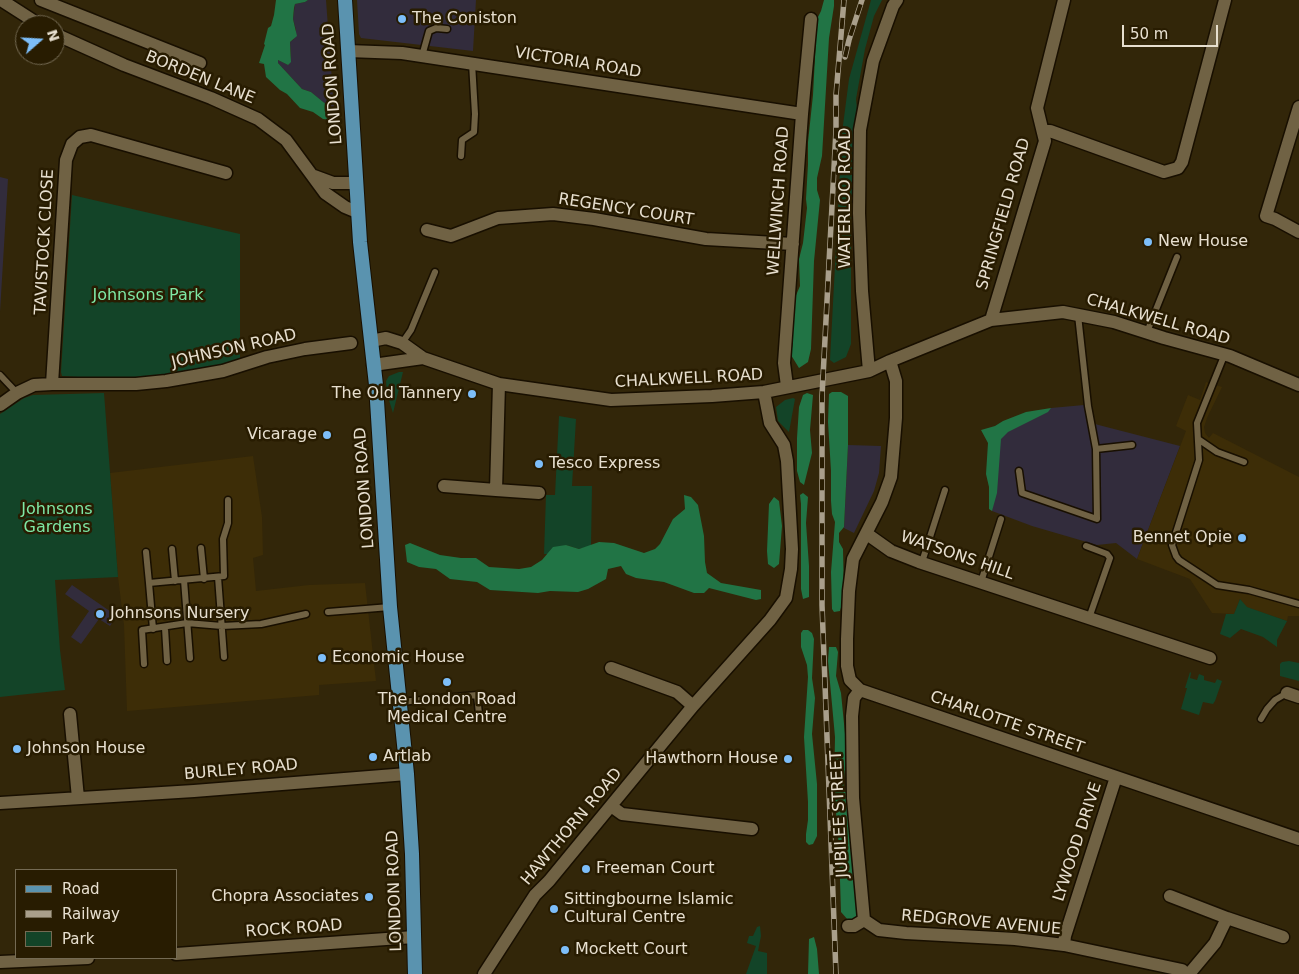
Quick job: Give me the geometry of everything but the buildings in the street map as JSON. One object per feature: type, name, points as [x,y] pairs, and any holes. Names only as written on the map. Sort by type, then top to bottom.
[{"type":"main road","name":"LONDON ROAD","points":[[345,0],[354,123],[357,212],[364,294],[371,341],[390,607],[407,774],[415,974]]},
{"type":"street","points":[[1,0],[24,15]]},
{"type":"street","name":"BORDEN LANE","points":[[41,0],[200,63]]},
{"type":"street","name":"WATERLOO ROAD","points":[[869,371],[862,291],[859,213],[860,130],[873,61],[893,6],[897,0]]},
{"type":"street","name":"SPRINGFIELD ROAD","points":[[991,320],[1045,141],[1037,108],[1064,0]]},
{"type":"street","points":[[1043,131],[1050,130],[1164,172],[1178,168],[1182,162],[1225,0]]},
{"type":"street","name":"WELLWINCH ROAD","points":[[787,386],[784,363],[802,114],[811,19]]},
{"type":"street","name":"BORDEN LANE","points":[[65,38],[124,65],[211,98],[258,119],[286,140],[325,193],[345,207],[357,212]]},
{"type":"street","name":"VICTORIA ROAD","points":[[348,51],[402,53],[802,114]]},
{"type":"street","points":[[1299,107],[1266,216],[1299,232]]},
{"type":"street","name":"TAVISTOCK CLOSE","points":[[52,384],[66,160],[72,144],[80,137],[91,135],[226,173]]},
{"type":"street","points":[[314,176],[333,183],[356,183]]},
{"type":"street","name":"REGENCY COURT","points":[[427,230],[451,236],[498,218],[553,214],[594,218],[706,239],[793,244]]},
{"type":"street","name":"CHALKWELL ROAD","points":[[371,341],[386,338],[402,343],[422,358],[499,384],[611,400],[712,396],[764,392],[869,371],[890,360],[991,320],[1063,312],[1114,322],[1224,356],[1230,356],[1299,385]]},
{"type":"street","name":"JOHNSON ROAD","points":[[0,405],[17,393],[34,386],[52,384],[136,384],[166,381],[223,371],[267,357],[305,349],[351,343]]},
{"type":"street","name":"CHALKWELL ROAD","points":[[373,365],[422,358]]},
{"type":"street","points":[[860,690],[850,680],[848,673],[849,591],[853,559],[882,502],[891,477],[896,418],[896,381],[890,360]]},
{"type":"street","points":[[496,490],[499,384]]},
{"type":"street","name":"HAWTHORN ROAD","points":[[484,974],[535,895],[549,881],[693,706],[786,598],[792,549],[787,461],[784,446],[770,423],[764,392]]},
{"type":"street","points":[[444,486],[539,492]]},
{"type":"street","name":"WATSONS HILL","points":[[867,534],[891,551],[1210,658]]},
{"type":"street","points":[[611,668],[677,692],[693,706]]},
{"type":"street","name":"CHARLOTTE STREET","points":[[860,690],[1299,839]]},
{"type":"street","name":"JUBILEE STREET","points":[[860,690],[854,698],[852,725],[853,798],[864,920]]},
{"type":"street","points":[[70,714],[78,798]]},
{"type":"street","name":"BURLEY ROAD","points":[[0,803],[194,791],[407,774]]},
{"type":"street","name":"LYWOOD DRIVE","points":[[1064,945],[1065,936],[1116,777]]},
{"type":"street","points":[[611,806],[622,814],[752,829]]},
{"type":"street","points":[[1170,896],[1227,918],[1283,936]]},
{"type":"street","points":[[1187,974],[1215,943],[1227,918]]},
{"type":"street","points":[[848,926],[854,926],[864,920]]},
{"type":"street","name":"REDGROVE AVENUE","points":[[864,920],[879,930],[1015,939],[1064,945],[1182,970],[1187,974]]},
{"type":"street","name":"ROCK ROAD","points":[[178,954],[414,937]]},
{"type":"street","points":[[0,962],[66,959]]},
{"type":"lane","points":[[422,56],[429,31],[436,28],[447,29]]},
{"type":"lane","points":[[461,156],[462,140],[474,132],[475,114],[472,63]]},
{"type":"lane","points":[[1147,332],[1177,257]]},
{"type":"lane","points":[[402,343],[411,330],[434,272]]},
{"type":"lane","points":[[1019,470],[1022,494],[1097,519],[1096,449],[1088,406],[1078,314]]},
{"type":"lane","points":[[1224,356],[1197,423],[1199,460],[1172,544],[1176,556],[1217,585],[1249,590],[1299,604]]},
{"type":"lane","points":[[0,375],[17,393]]},
{"type":"lane","points":[[1198,439],[1217,452],[1244,462]]},
{"type":"lane","points":[[1096,449],[1132,445]]},
{"type":"lane","points":[[922,562],[945,490]]},
{"type":"lane","points":[[149,583],[224,576],[223,539],[228,523],[228,500]]},
{"type":"lane","points":[[981,582],[1001,519]]},
{"type":"lane","points":[[1086,546],[1107,554],[1110,558],[1089,618]]},
{"type":"lane","points":[[172,548],[175,581]]},
{"type":"lane","points":[[201,548],[204,579]]},
{"type":"lane","points":[[146,552],[153,629]]},
{"type":"lane","points":[[218,577],[224,656]]},
{"type":"lane","points":[[184,580],[190,658]]},
{"type":"lane","points":[[328,612],[390,607]]},
{"type":"lane","points":[[144,664],[142,630],[188,623],[222,626],[260,624],[306,614]]},
{"type":"lane","points":[[165,628],[168,661]]},
{"type":"lane","points":[[400,702],[477,695],[479,714]]},
{"type":"lane","points":[[1261,719],[1275,700],[1293,695]]},
{"type":"shaded area","points":[[308,0],[326,0],[334,108],[330,108],[311,92],[302,89],[278,63],[278,60],[288,65],[291,57],[290,42],[294,39],[296,30],[293,19],[295,4]]},
{"type":"shaded area","points":[[357,0],[476,0],[473,51],[361,38],[359,34]]},
{"type":"shaded area","points":[[0,177],[8,179],[0,312]]},
{"type":"shaded area","points":[[1206,382],[1222,387],[1204,427],[1205,433],[1209,438],[1213,433],[1299,477],[1299,616],[1288,616],[1287,621],[1246,607],[1240,599],[1234,614],[1212,613],[1190,579],[1137,559],[1186,431],[1176,426],[1188,395],[1200,400]]},
{"type":"shaded area","points":[[1084,405],[1087,422],[1180,446],[1137,559],[1116,543],[1097,545],[1032,526],[992,511],[995,436],[1051,408]]},
{"type":"shaded area","points":[[848,445],[881,446],[879,473],[874,491],[854,533],[844,528]]},
{"type":"shaded area","points":[[253,456],[262,517],[263,555],[253,558],[256,591],[309,585],[365,583],[376,681],[319,685],[319,695],[127,711],[124,625],[118,577],[110,473]]},
{"type":"shaded area","name":"Johnsons Nursery","points":[[72,585],[117,616],[110,626],[99,619],[81,644],[71,637],[89,611],[65,594]]},
{"type":"green space","points":[[276,0],[308,0],[295,4],[293,19],[297,36],[290,42],[291,62],[288,65],[278,60],[278,63],[302,89],[311,92],[328,106],[332,112],[331,120],[323,119],[313,112],[300,108],[287,94],[266,77],[264,64],[259,63],[268,28],[271,26],[274,15]]},
{"type":"green space","points":[[824,0],[834,0],[834,6],[829,38],[822,156],[817,178],[817,190],[820,200],[814,261],[811,349],[808,362],[799,368],[791,355],[793,341],[791,333],[794,300],[800,286],[799,259],[807,208],[808,142],[813,95],[817,19]]},
{"type":"green space","points":[[871,0],[882,0],[874,16],[865,49],[856,99],[851,207],[851,344],[846,357],[834,363],[830,360],[842,133],[849,79]]},
{"type":"green space","name":"Johnsons Park","points":[[72,195],[240,234],[240,363],[209,370],[151,377],[92,378],[62,376]]},
{"type":"green space","points":[[403,372],[393,413],[387,394],[386,381],[389,376]]},
{"type":"green space","points":[[841,392],[848,396],[844,527],[839,533],[839,542],[843,549],[844,597],[840,611],[834,612],[832,609],[831,572],[835,522],[831,501],[828,422],[829,394]]},
{"type":"green space","name":"Johnsons Gardens","points":[[104,393],[118,577],[55,580],[65,690],[0,697],[0,414],[24,398],[33,395]]},
{"type":"green space","points":[[807,393],[813,395],[810,430],[812,453],[804,485],[800,482],[797,471],[797,438],[799,407],[803,395]]},
{"type":"green space","points":[[795,399],[789,432],[778,421],[776,407],[785,400]]},
{"type":"green space","points":[[1051,408],[1048,412],[1008,432],[1001,439],[997,493],[992,511],[989,509],[989,487],[986,474],[988,443],[981,430],[1026,412]]},
{"type":"green space","points":[[559,416],[576,419],[572,486],[592,486],[591,546],[579,549],[566,545],[548,554],[544,554],[546,495],[555,495]]},
{"type":"green space","points":[[803,493],[808,497],[806,523],[809,597],[803,599],[801,589],[800,495]]},
{"type":"green space","points":[[684,495],[691,497],[698,505],[704,536],[707,573],[721,583],[761,590],[761,599],[756,600],[709,588],[704,593],[694,593],[664,582],[636,578],[626,574],[621,566],[608,569],[606,579],[578,592],[550,591],[538,593],[490,590],[477,582],[450,579],[436,569],[419,567],[407,562],[405,545],[410,543],[440,555],[476,558],[489,567],[519,569],[531,567],[542,560],[553,547],[566,545],[579,549],[599,542],[614,543],[644,553],[655,549],[660,544],[673,519],[685,509]]},
{"type":"green space","points":[[774,497],[779,501],[782,526],[779,564],[774,568],[768,564],[767,551],[769,504]]},
{"type":"green space","points":[[1240,599],[1247,607],[1287,621],[1277,640],[1277,647],[1263,637],[1241,629],[1230,638],[1220,634],[1226,614],[1234,614]]},
{"type":"green space","points":[[803,630],[808,630],[812,633],[814,639],[812,678],[815,698],[812,734],[817,784],[817,836],[813,844],[809,845],[806,842],[808,802],[804,737],[808,677],[807,665],[801,647],[801,633]]},
{"type":"green space","points":[[829,647],[836,647],[838,652],[836,676],[841,693],[847,754],[843,791],[857,796],[867,916],[848,920],[841,912],[839,848],[834,788],[835,737],[828,661]]},
{"type":"green space","points":[[1289,661],[1299,663],[1299,681],[1280,676],[1280,664]]},
{"type":"green space","points":[[1190,672],[1190,678],[1197,680],[1199,674],[1204,676],[1204,680],[1215,683],[1217,679],[1222,681],[1213,704],[1203,702],[1199,715],[1181,709]]},
{"type":"green space","points":[[760,926],[761,936],[758,951],[767,953],[767,974],[746,974],[756,946],[747,943],[749,936],[753,936],[757,927]]},
{"type":"green space","points":[[814,937],[819,974],[808,974],[809,939]]},
{"type":"railway","points":[[836,974],[822,605],[822,396],[836,130],[836,95],[844,0]]},
{"type":"railway","points":[[845,57],[862,0]]},
{"type":"place","name":"The Coniston","points":[[402,19]]},
{"type":"place","name":"New House","points":[[1148,242]]},
{"type":"place","name":"The Old Tannery","points":[[472,394]]},
{"type":"place","name":"Vicarage","points":[[327,435]]},
{"type":"place","name":"Tesco Express","points":[[539,464]]},
{"type":"place","name":"Bennet Opie","points":[[1242,538]]},
{"type":"place","name":"Johnsons Nursery","points":[[100,614]]},
{"type":"place","name":"Economic House","points":[[322,658]]},
{"type":"place","name":"The London Road Medical Centre","points":[[447,682]]},
{"type":"place","name":"Johnson House","points":[[17,749]]},
{"type":"place","name":"Artlab","points":[[373,757]]},
{"type":"place","name":"Hawthorn House","points":[[788,759]]},
{"type":"place","name":"Freeman Court","points":[[586,869]]},
{"type":"place","name":"Chopra Associates","points":[[369,897]]},
{"type":"place","name":"Sittingbourne Islamic Cultural Centre","points":[[554,909]]},
{"type":"place","name":"Mockett Court","points":[[565,950]]}]
